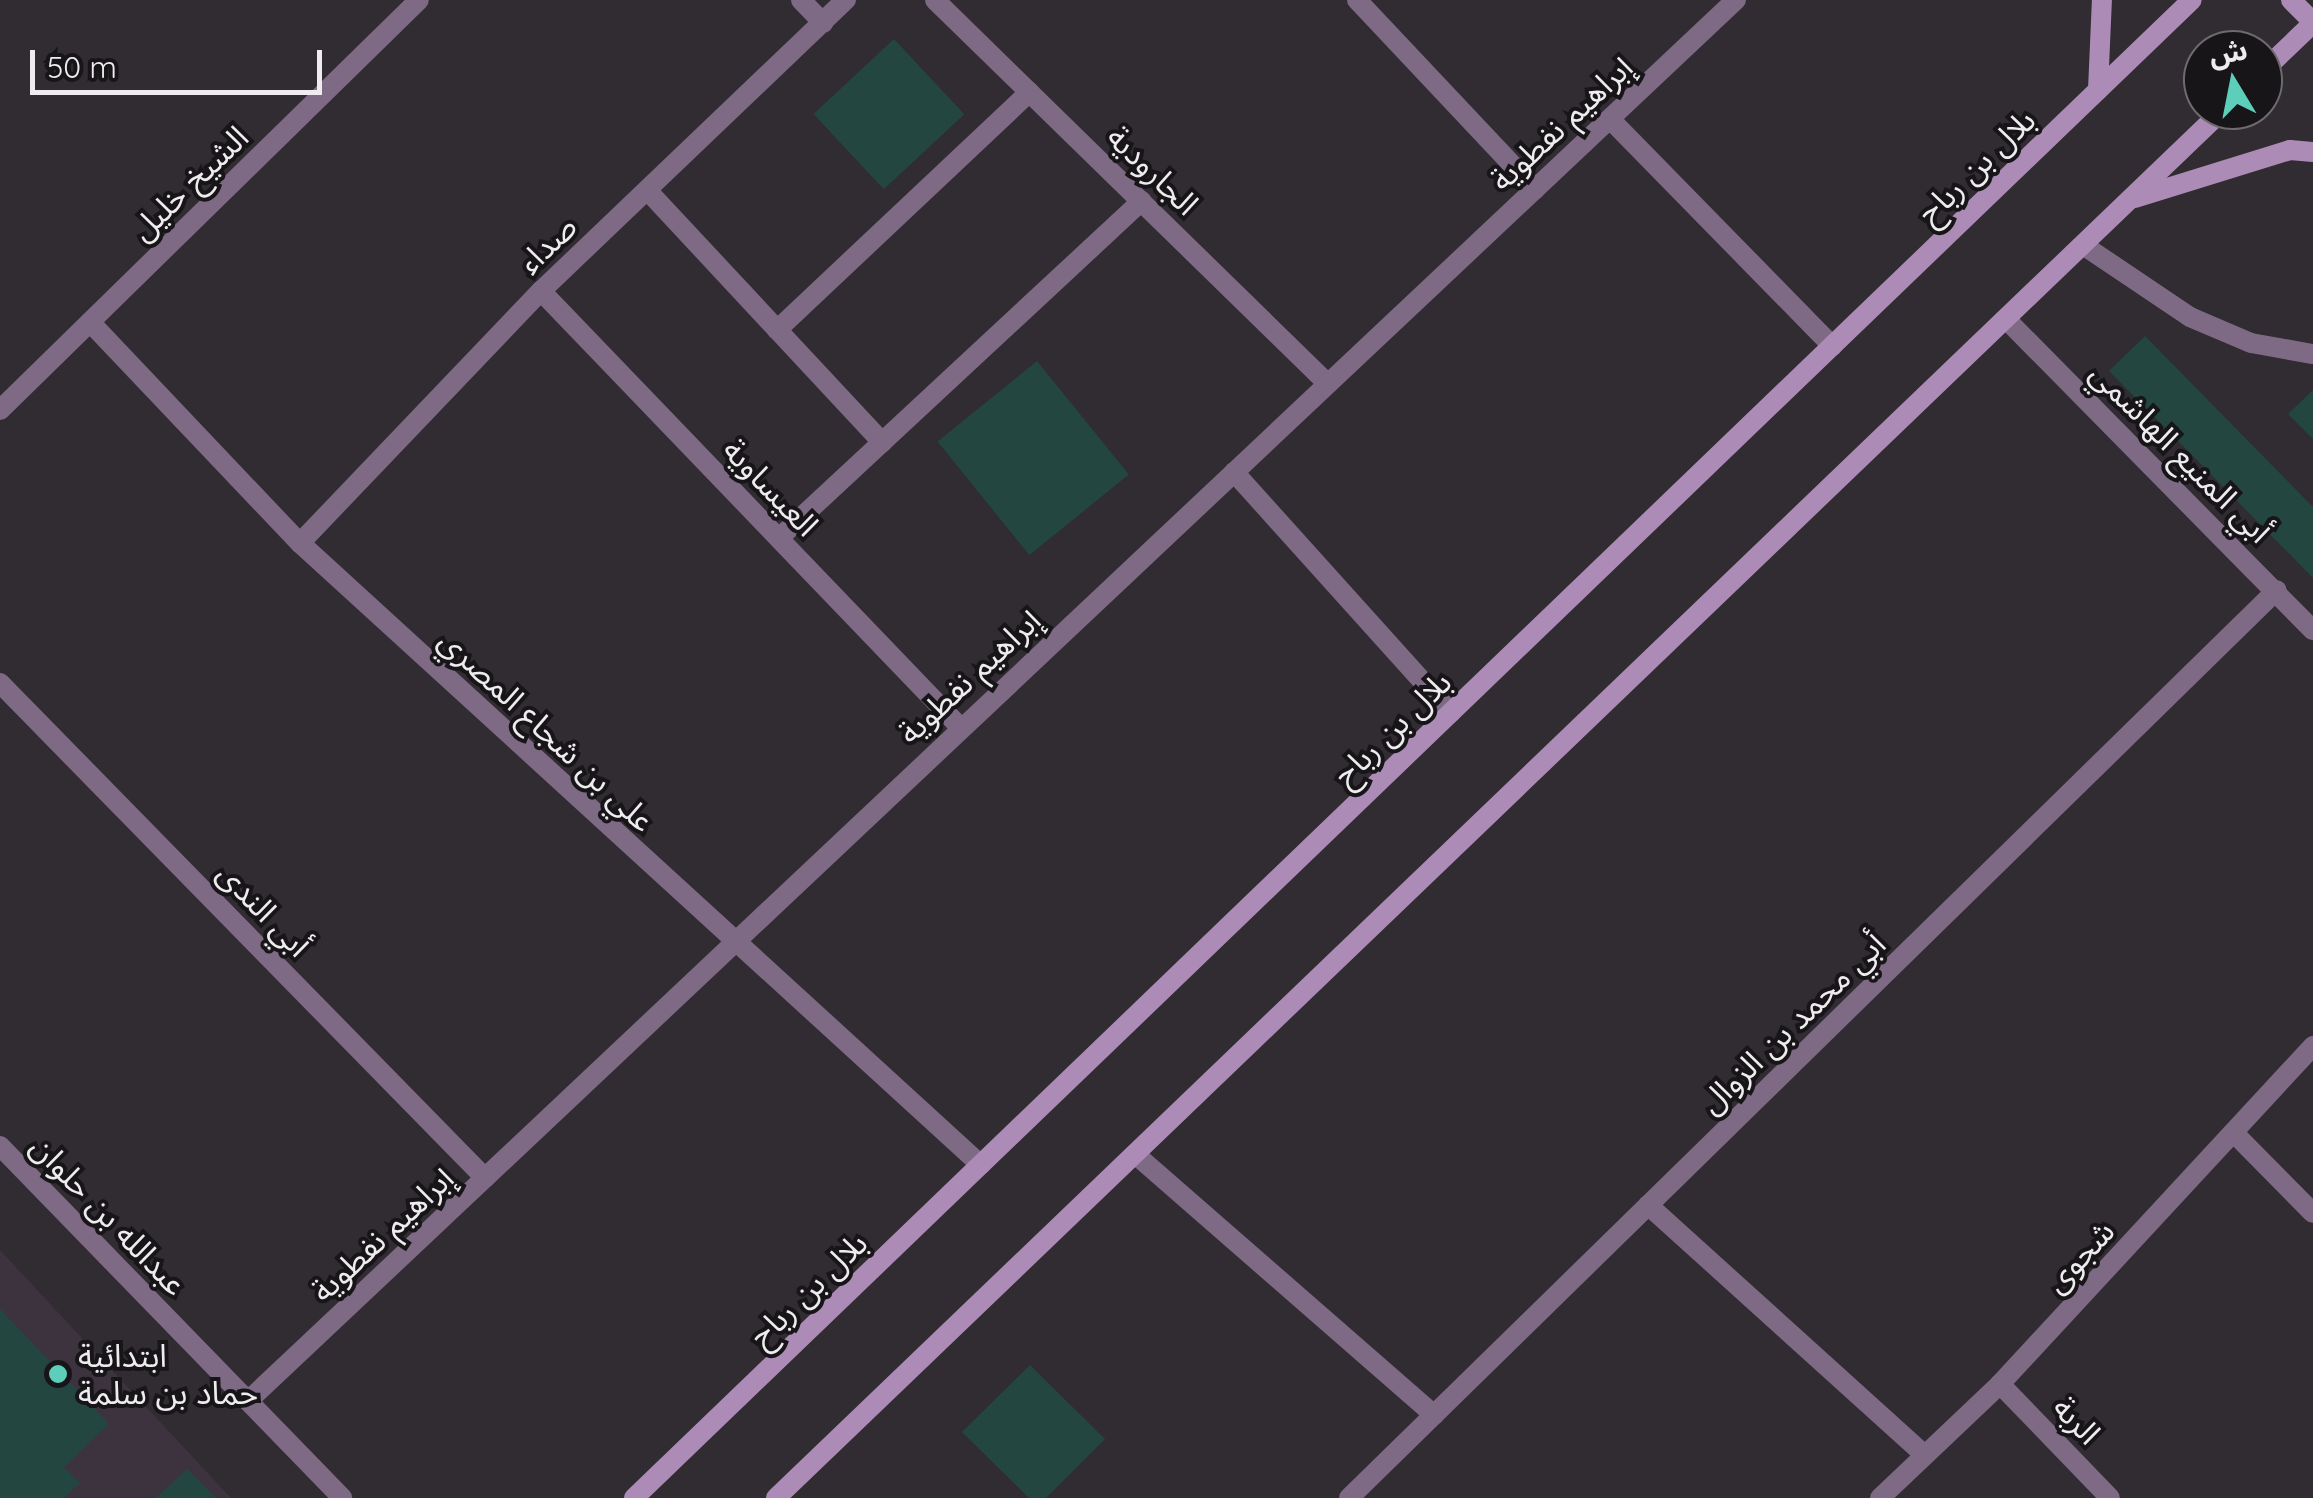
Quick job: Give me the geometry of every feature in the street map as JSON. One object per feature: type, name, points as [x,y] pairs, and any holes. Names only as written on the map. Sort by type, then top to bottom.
[{"type":"main road","points":[[2098,90],[2102,0]]},
{"type":"main road","name":"بلال بن رباح","points":[[634,1498],[2192,0]]},
{"type":"main road","points":[[2283,52],[2313,23],[2291,0]]},
{"type":"main road","points":[[776,1498],[2202,130]]},
{"type":"main road","points":[[2129,200],[2290,150],[2313,152]]},
{"type":"street","name":"الشيخ خليل","points":[[0,410],[418,0]]},
{"type":"street","points":[[800,0],[823,23]]},
{"type":"street","name":"صداء","points":[[300,543],[542,290],[846,0]]},
{"type":"street","name":"الجارودية","points":[[935,0],[1328,384]]},
{"type":"street","points":[[1357,0],[1535,189]]},
{"type":"street","name":"إبراهيم نفطوية","points":[[248,1401],[737,945],[958,725],[1234,472],[1736,0]]},
{"type":"street","points":[[778,330],[1030,92]]},
{"type":"street","points":[[1610,119],[1832,346]]},
{"type":"street","points":[[647,190],[882,442]]},
{"type":"street","points":[[779,538],[1142,201]]},
{"type":"street","points":[[2082,244],[2190,317],[2251,344],[2313,354]]},
{"type":"street","name":"العيساوية","points":[[542,290],[958,725]]},
{"type":"street","name":"أبي المنيع الهاشمي","points":[[2006,318],[2313,630]]},
{"type":"street","name":"علي بن شجاع المصري","points":[[90,322],[300,543],[980,1165]]},
{"type":"street","points":[[1234,472],[1450,713]]},
{"type":"street","name":"أبي محمد بن الزوال","points":[[1349,1498],[2277,590]]},
{"type":"street","name":"أبي الندى","points":[[2,688],[485,1178]]},
{"type":"street","name":"شجوى","points":[[1880,1498],[2000,1384],[2313,1046]]},
{"type":"street","points":[[2234,1133],[2313,1213]]},
{"type":"street","name":"عبدالله بن حلوان","points":[[0,1146],[342,1498]]},
{"type":"street","points":[[1135,1154],[1434,1415]]},
{"type":"street","points":[[1648,1205],[1925,1456]]},
{"type":"street","name":"الربة","points":[[2000,1384],[2110,1498]]},
{"type":"shaded area","name":"ابتدائية حماد بن سلمة","points":[[0,1250],[231,1498],[0,1498]]},
{"type":"building","points":[[894,39],[964,114],[884,189],[814,114]]},
{"type":"building","points":[[2145,336],[2313,507],[2313,578],[2109,371]]},
{"type":"building","points":[[1037,361],[1129,474],[1029,555],[938,442]]},
{"type":"building","points":[[2313,390],[2313,439],[2288,414]]},
{"type":"building","points":[[0,1309],[109,1424],[64,1467],[80,1483],[64,1498],[0,1498]]},
{"type":"building","points":[[1030,1365],[1105,1439],[1046,1498],[1029,1498],[962,1432]]},
{"type":"building","points":[[187,1469],[216,1498],[156,1498]]},
{"type":"place","name":"ابتدائية حماد بن سلمة","points":[[58,1374]]}]
